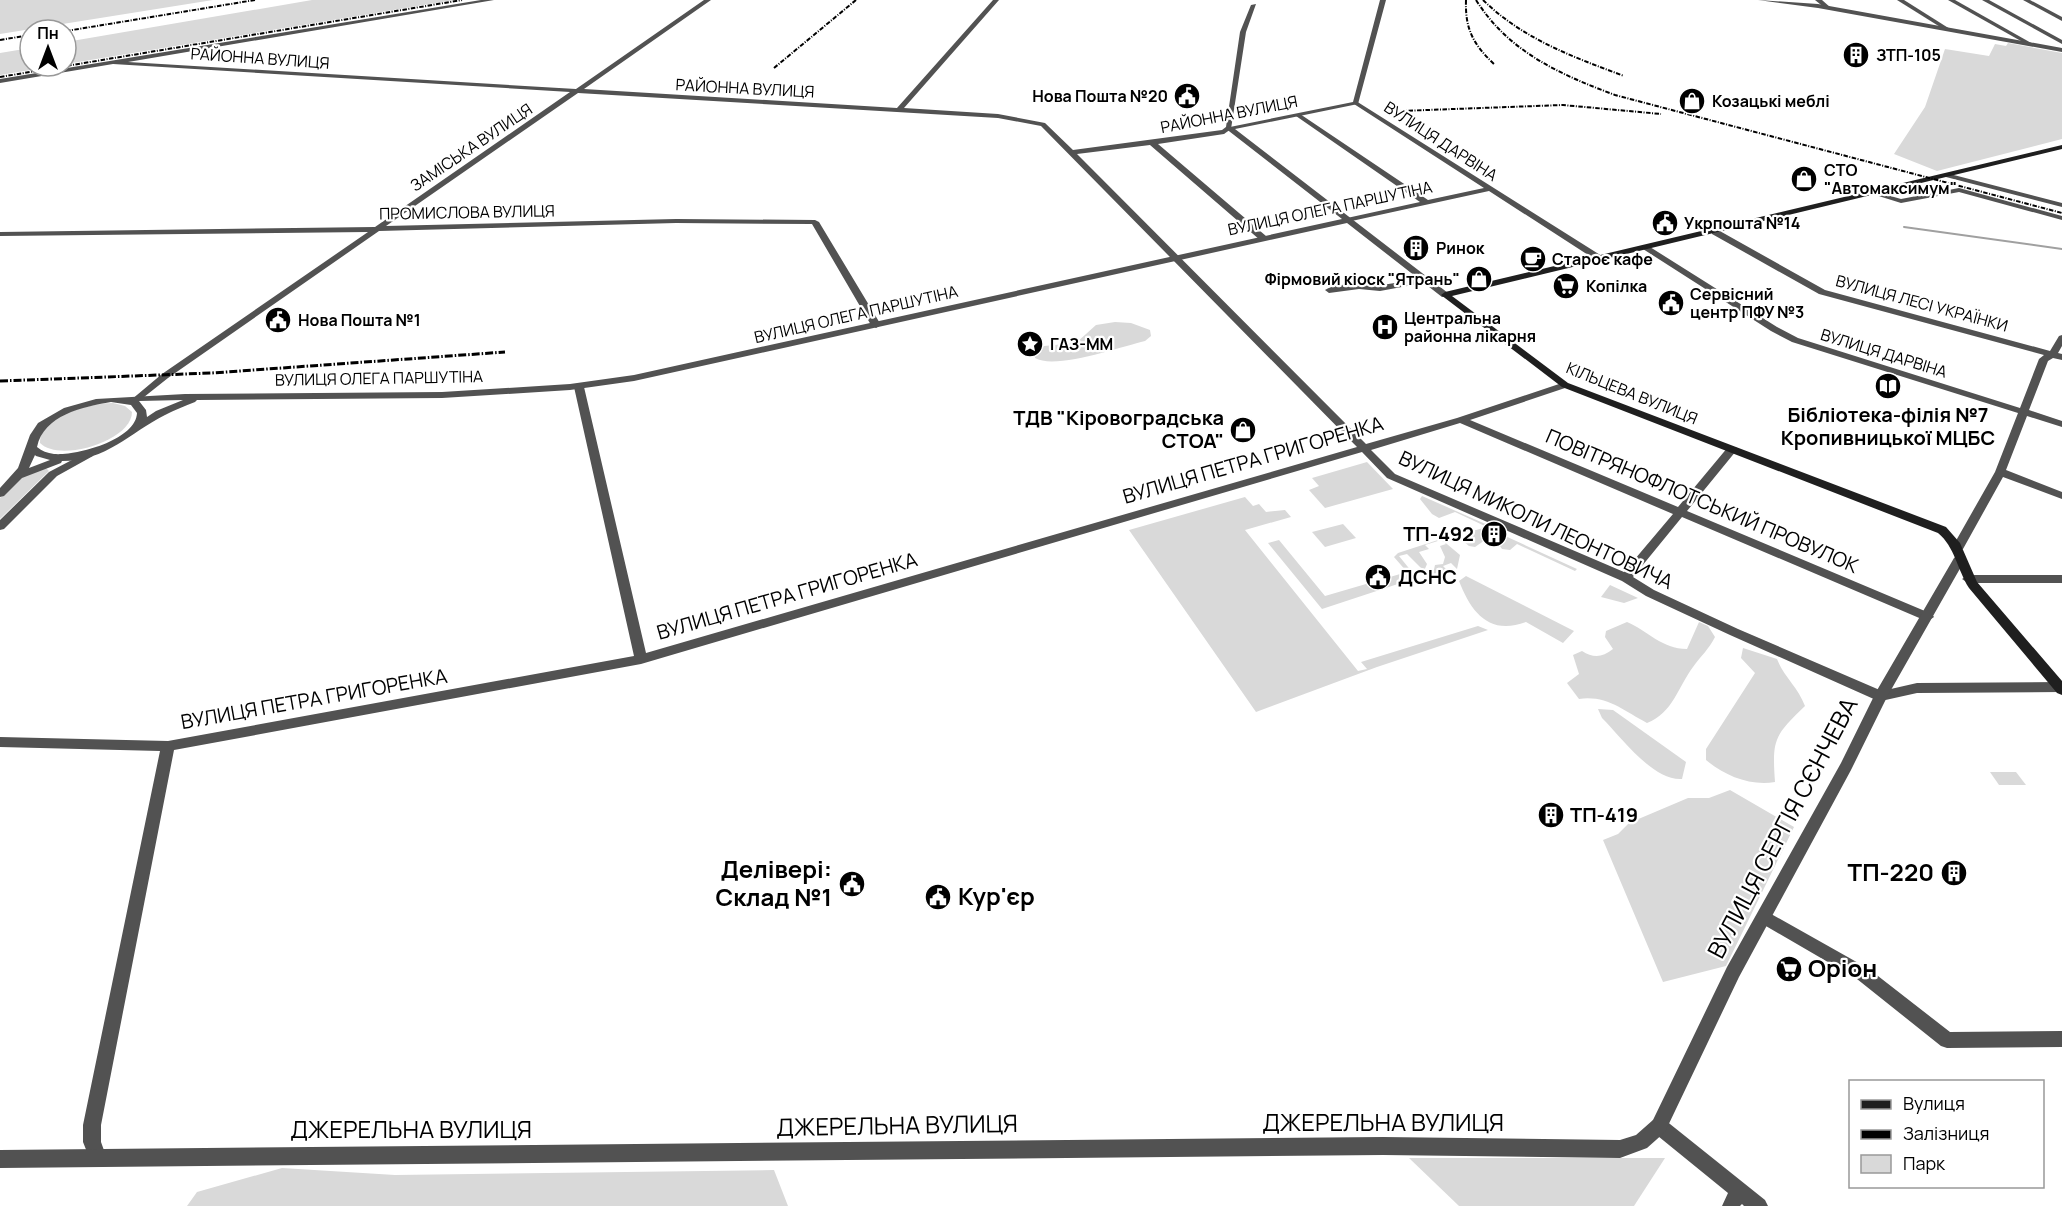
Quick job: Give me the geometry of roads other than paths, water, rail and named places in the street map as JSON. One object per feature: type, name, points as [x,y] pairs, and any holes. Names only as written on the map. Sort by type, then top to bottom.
[{"type":"main road","points":[[1445,295],[1602,260],[2062,147]]},
{"type":"main road","name":"КІЛЬЦЕВА ВУЛИЦЯ","points":[[1445,295],[1565,385],[1933,526],[1949,535],[1960,552]]},
{"type":"main road","points":[[1960,552],[1968,579],[2061,688]]},
{"type":"street","points":[[0,81],[491,0]]},
{"type":"street","name":"ЗАМІСЬКА ВУЛИЦЯ","points":[[135,400],[165,376],[708,0]]},
{"type":"street","points":[[898,111],[996,0]]},
{"type":"street","name":"ВУЛИЦЯ ДАРВІНА","points":[[1383,0],[1356,103],[1602,260]]},
{"type":"street","points":[[1761,0],[1828,8],[2062,50]]},
{"type":"street","points":[[1818,0],[1828,8]]},
{"type":"street","points":[[1900,0],[1947,29]]},
{"type":"street","points":[[1951,0],[2030,44]]},
{"type":"street","points":[[1985,0],[2062,42]]},
{"type":"street","points":[[2026,0],[2062,19]]},
{"type":"street","points":[[1229,128],[1244,32],[1254,5]]},
{"type":"street","name":"РАЙОННА ВУЛИЦЯ","points":[[115,63],[1029,120],[1043,124],[1070,153],[1224,132],[1229,128],[1356,103]]},
{"type":"street","points":[[1298,115],[1425,202]]},
{"type":"street","name":"КІЛЬЦЕВА ВУЛИЦЯ","points":[[1229,128],[1445,295]]},
{"type":"street","points":[[1151,142],[1263,238]]},
{"type":"street","name":"ВУЛИЦЯ МИКОЛИ ЛЕОНТОВИЧА","points":[[1070,153],[1391,476],[1626,578],[1650,593],[1734,632],[1881,696]]},
{"type":"street","points":[[1949,175],[2062,205]]},
{"type":"street","name":"ВУЛИЦЯ ОЛЕГА ПАРШУТІНА","points":[[30,447],[32,437],[37,430],[67,410],[87,404],[121,399],[501,392],[579,387],[634,378],[1489,189]]},
{"type":"street","points":[[1873,193],[1901,201],[1959,190],[2062,218]]},
{"type":"street","name":"ПРОМИСЛОВА ВУЛИЦЯ","points":[[0,234],[378,229],[676,221],[815,222],[876,325]]},
{"type":"street","name":"ВУЛИЦЯ ЛЕСІ УКРАЇНКИ","points":[[1715,232],[1822,292],[2057,356]]},
{"type":"street","name":"ВУЛИЦЯ ДАРВІНА","points":[[1647,249],[1795,340],[2062,424]]},
{"type":"street","points":[[1329,290],[1359,286],[1380,288],[1425,280]]},
{"type":"street","name":"ВУЛИЦЯ СЕРГІЯ СЄНЧЕВА","points":[[1659,1126],[1733,972],[1881,696],[1928,617],[2000,472],[2044,359],[2057,356],[2062,338]]},
{"type":"street","name":"ВУЛИЦЯ ПЕТРА ГРИГОРЕНКА","points":[[0,742],[168,746],[641,659],[1461,420],[1565,385]]},
{"type":"street","points":[[579,387],[641,659]]},
{"type":"street","name":"ВУЛИЦЯ ОЛЕГА ПАРШУТІНА","points":[[105,448],[174,406],[220,396]]},
{"type":"street","points":[[131,433],[143,415],[141,407],[135,400]]},
{"type":"street","name":"ПОВІТРЯНОФЛОТСЬКИЙ ПРОВУЛОК","points":[[1461,420],[1928,617]]},
{"type":"street","points":[[30,447],[37,454],[45,457],[74,457]]},
{"type":"street","points":[[0,494],[19,475],[28,458],[30,447]]},
{"type":"street","points":[[19,475],[38,466],[105,448]]},
{"type":"street","points":[[0,525],[59,469],[105,448]]},
{"type":"street","points":[[1626,578],[1732,449]]},
{"type":"street","points":[[2000,472],[2062,496]]},
{"type":"street","points":[[1968,579],[2062,579]]},
{"type":"street","points":[[1881,696],[1917,688],[2061,688]]},
{"type":"street","points":[[97,1156],[92,1142],[92,1125],[168,746]]},
{"type":"street","points":[[1764,917],[1863,974],[1947,1040],[2062,1039]]},
{"type":"street","points":[[1659,1126],[1735,1198],[1759,1206]]},
{"type":"street","name":"ДЖЕРЕЛЬНА ВУЛИЦЯ","points":[[0,1159],[97,1156],[1383,1146],[1620,1149],[1641,1142],[1659,1126]]},
{"type":"waterway","points":[[1904,227],[2062,249]]},
{"type":"railway","points":[[78,29],[255,0]]},
{"type":"railway","points":[[0,77],[462,0]]},
{"type":"railway","points":[[774,68],[856,0]]},
{"type":"railway","points":[[1466,0],[1467,19],[1472,35],[1481,50],[1494,64]]},
{"type":"railway","points":[[1476,0],[1504,34],[1537,59],[1574,79],[1615,95],[2062,213]]},
{"type":"railway","points":[[1483,0],[1515,26],[1549,46],[1624,76]]},
{"type":"railway","points":[[0,40],[18,37]]},
{"type":"railway","points":[[1400,111],[1563,105],[1661,114]]},
{"type":"railway","points":[[0,381],[212,373],[505,352]]},
{"type":"place","name":"ЗТП-105","points":[[1856,55]]},
{"type":"place","name":"Нова Пошта №20","points":[[1187,96]]},
{"type":"place","name":"Козацькі меблі","points":[[1692,101]]},
{"type":"place","name":"СТО \"Автомаксимум\"","points":[[1804,179]]},
{"type":"place","name":"Укрпошта №14","points":[[1665,223]]},
{"type":"place","name":"Ринок","points":[[1416,248]]},
{"type":"place","name":"Староє кафе","points":[[1533,259]]},
{"type":"place","name":"Фірмовий кіоск \"Ятрань\"","points":[[1479,279]]},
{"type":"place","name":"Копілка","points":[[1566,286]]},
{"type":"place","name":"Сервісний центр ПФУ №3","points":[[1671,303]]},
{"type":"place","name":"Нова Пошта №1","points":[[278,320]]},
{"type":"place","name":"Центральна районна лікарня","points":[[1385,327]]},
{"type":"place","name":"ГАЗ-ММ","points":[[1030,344]]},
{"type":"place","name":"Бібліотека-філія №7 Кропивницької МЦБС","points":[[1888,386]]},
{"type":"place","name":"ТДВ \"Кіровоградська СТОА\"","points":[[1243,430]]},
{"type":"place","name":"ТП-492","points":[[1494,534]]},
{"type":"place","name":"ДСНС","points":[[1378,577]]},
{"type":"place","name":"ТП-419","points":[[1551,815]]},
{"type":"place","name":"ТП-220","points":[[1954,873]]},
{"type":"place","name":"Делівері: Склад №1","points":[[852,884]]},
{"type":"place","name":"Кур'єр","points":[[938,897]]},
{"type":"place","name":"Оріон","points":[[1789,969]]}]
